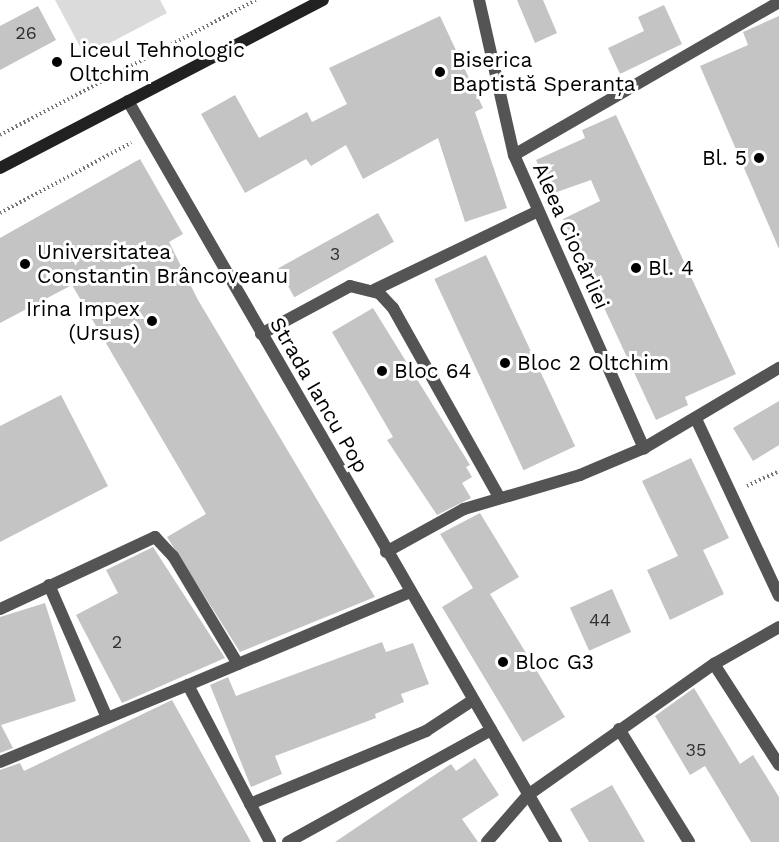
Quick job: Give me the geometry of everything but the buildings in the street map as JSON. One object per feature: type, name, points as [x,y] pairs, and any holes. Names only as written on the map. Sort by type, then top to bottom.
[{"type":"main road","points":[[0,168],[323,0]]},
{"type":"street","points":[[479,0],[514,155]]},
{"type":"street","name":"Aleea Ciocârliei","points":[[644,448],[514,155],[779,2]]},
{"type":"street","name":"Strada Iancu Pop","points":[[128,101],[386,552],[556,842]]},
{"type":"street","points":[[374,290],[538,211]]},
{"type":"street","points":[[261,334],[350,286],[374,290],[393,308],[499,497]]},
{"type":"street","points":[[386,552],[422,529],[499,497],[580,475],[644,448],[697,421],[779,368]]},
{"type":"street","points":[[697,421],[779,596]]},
{"type":"street","points":[[0,609],[155,537],[173,556],[238,664]]},
{"type":"street","points":[[49,585],[107,718]]},
{"type":"street","points":[[0,762],[410,592]]},
{"type":"street","points":[[487,842],[528,795],[714,664],[779,627]]},
{"type":"street","points":[[714,664],[774,749],[779,765]]},
{"type":"street","points":[[188,685],[270,842]]},
{"type":"street","points":[[250,804],[426,731],[473,700]]},
{"type":"street","points":[[619,729],[688,842]]},
{"type":"street","points":[[288,842],[491,730]]},
{"type":"path","points":[[0,135],[256,0]]},
{"type":"path","points":[[0,213],[147,134]]},
{"type":"path","points":[[731,495],[779,471]]},
{"type":"shaded area","points":[[55,0],[160,0],[167,13],[85,56]]},
{"type":"place","name":"Liceul Tehnologic Oltchim","points":[[57,62]]},
{"type":"place","name":"Biserica Baptistă Speranța","points":[[440,72]]},
{"type":"place","name":"Bl. 5","points":[[759,158]]},
{"type":"place","name":"Universitatea Constantin Brâncoveanu","points":[[25,264]]},
{"type":"place","name":"Bl. 4","points":[[636,268]]},
{"type":"place","name":"Irina Impex (Ursus)","points":[[152,321]]},
{"type":"place","name":"Bloc 2 Oltchim","points":[[505,363]]},
{"type":"place","name":"Bloc 64","points":[[382,371]]},
{"type":"place","name":"Bloc G3","points":[[503,662]]}]
